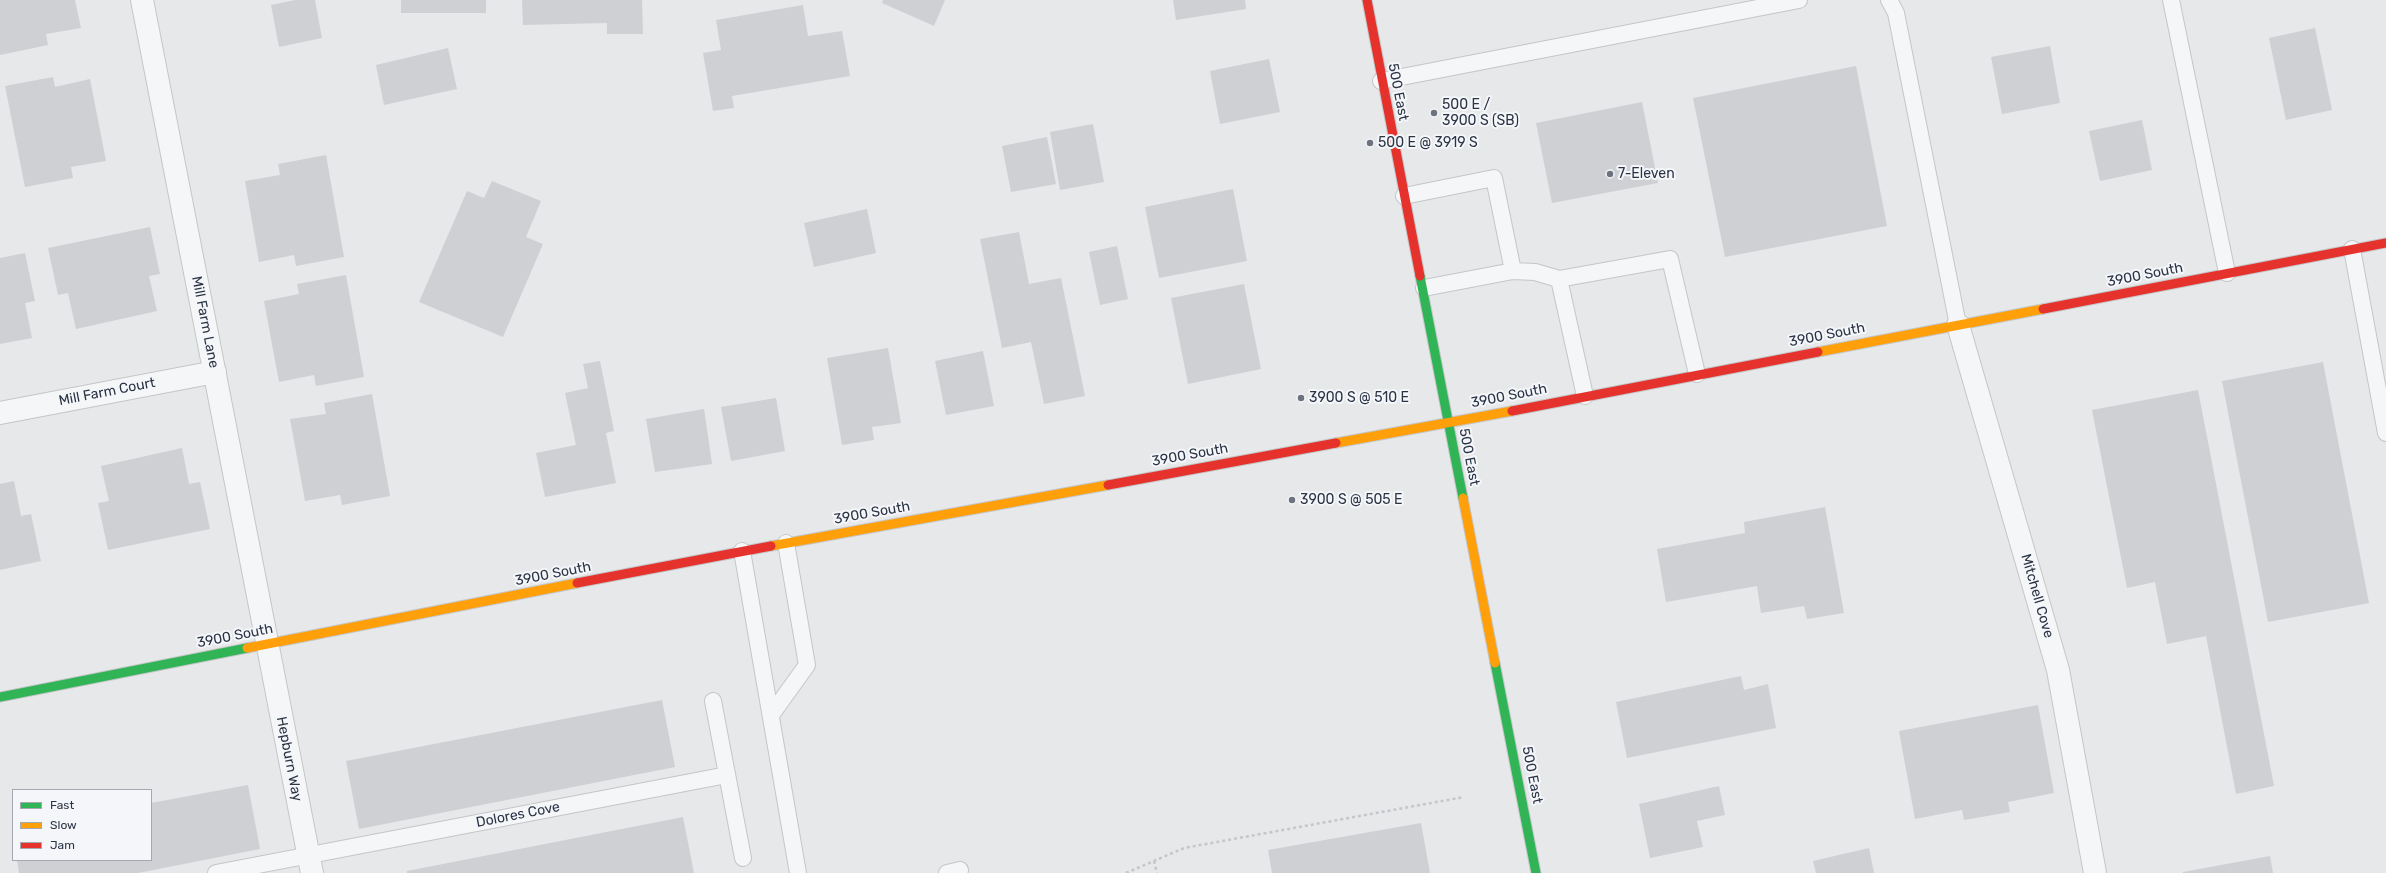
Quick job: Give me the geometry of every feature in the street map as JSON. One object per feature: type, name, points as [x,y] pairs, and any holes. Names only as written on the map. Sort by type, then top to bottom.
[{"type":"main road","name":"500 East","points":[[1367,0],[1381,81],[1424,288],[1536,873]]},
{"type":"main road","name":"3900 South","points":[[0,697],[742,551],[1449,423],[2386,242]]},
{"type":"street","name":"Mill Farm Lane","points":[[142,0],[215,372],[266,644]]},
{"type":"street","name":"Mitchell Cove","points":[[1958,325],[2058,670],[2095,873]]},
{"type":"street","name":"Mill Farm Court","points":[[0,413],[215,372]]},
{"type":"street","name":"Hepburn Way","points":[[266,644],[310,864]]},
{"type":"lane","points":[[1381,81],[1800,0]]},
{"type":"lane","points":[[1889,0],[1896,13],[1958,325]]},
{"type":"lane","points":[[2171,0],[2227,273]]},
{"type":"lane","points":[[1404,196],[1494,178],[1513,271]]},
{"type":"lane","points":[[2352,249],[2386,433]]},
{"type":"lane","points":[[1424,288],[1513,271],[1535,272],[1559,279],[1670,259],[1697,374]]},
{"type":"lane","points":[[1559,279],[1585,396]]},
{"type":"lane","points":[[770,715],[807,665],[786,543]]},
{"type":"lane","points":[[742,551],[798,873]]},
{"type":"lane","points":[[713,701],[743,858]]},
{"type":"lane","name":"Dolores Cove","points":[[216,873],[310,864],[727,775]]},
{"type":"path","points":[[1126,873],[1184,848],[1464,797]]},
{"type":"path","points":[[1154,861],[1157,873]]},
{"type":"building","points":[[0,0],[75,0],[81,28],[46,34],[48,45],[0,55]]},
{"type":"building","points":[[295,0],[315,0],[322,38],[279,47],[271,5]]},
{"type":"building","points":[[401,0],[486,0],[486,13],[401,13]]},
{"type":"building","points":[[522,0],[642,0],[643,34],[607,34],[607,23],[523,25]]},
{"type":"building","points":[[883,0],[945,0],[934,26],[882,3]]},
{"type":"building","points":[[1173,0],[1245,0],[1246,9],[1176,20]]},
{"type":"building","points":[[803,5],[808,36],[842,31],[850,76],[732,96],[734,108],[713,111],[703,53],[721,50],[716,20]]},
{"type":"building","points":[[2315,28],[2332,110],[2286,120],[2269,38]]},
{"type":"building","points":[[2050,46],[2060,103],[2002,114],[1991,57]]},
{"type":"building","points":[[448,48],[457,89],[384,105],[376,65]]},
{"type":"building","points":[[1269,59],[1280,112],[1220,124],[1210,71]]},
{"type":"building","points":[[1856,66],[1887,226],[1725,257],[1693,98]]},
{"type":"building","points":[[53,77],[55,87],[90,79],[106,161],[71,167],[73,178],[25,187],[5,86]]},
{"type":"building","points":[[1642,102],[1658,183],[1552,203],[1536,123]]},
{"type":"building","points":[[2142,120],[2152,170],[2100,181],[2089,131]]},
{"type":"building","points":[[1093,124],[1104,182],[1060,190],[1050,132]]},
{"type":"building","points":[[1047,137],[1056,184],[1011,192],[1002,146]]},
{"type":"building","points":[[326,155],[344,257],[296,266],[294,255],[259,262],[245,181],[280,175],[278,164]]},
{"type":"building","points":[[492,181],[541,201],[526,237],[543,244],[503,337],[419,302],[467,191],[484,198]]},
{"type":"building","points":[[1233,189],[1247,261],[1159,278],[1145,207]]},
{"type":"building","points":[[867,209],[876,253],[814,267],[804,223]]},
{"type":"building","points":[[150,227],[160,274],[149,276],[157,311],[76,329],[68,293],[58,295],[48,248]]},
{"type":"building","points":[[1019,232],[1029,284],[1061,278],[1085,396],[1044,404],[1031,342],[1002,348],[980,239]]},
{"type":"building","points":[[1117,246],[1128,299],[1100,305],[1089,252]]},
{"type":"building","points":[[25,253],[35,301],[25,303],[32,338],[0,344],[0,258]]},
{"type":"building","points":[[346,275],[364,377],[316,386],[314,375],[279,382],[264,301],[299,294],[297,284]]},
{"type":"building","points":[[1244,284],[1261,369],[1188,384],[1171,298]]},
{"type":"building","points":[[888,348],[901,423],[872,427],[874,440],[842,445],[827,358]]},
{"type":"building","points":[[983,351],[994,406],[946,415],[935,361]]},
{"type":"building","points":[[600,361],[614,431],[606,433],[616,483],[545,497],[536,453],[576,445],[565,393],[588,388],[583,364]]},
{"type":"building","points":[[2323,362],[2369,603],[2268,622],[2222,381]]},
{"type":"building","points":[[2198,390],[2274,786],[2236,794],[2206,636],[2167,644],[2155,582],[2127,588],[2092,410]]},
{"type":"building","points":[[372,394],[390,496],[342,505],[340,495],[305,501],[290,419],[326,414],[324,403]]},
{"type":"building","points":[[776,398],[785,451],[731,461],[721,407]]},
{"type":"building","points":[[704,409],[712,464],[655,472],[646,419]]},
{"type":"building","points":[[182,448],[189,484],[200,482],[210,529],[108,550],[98,503],[109,501],[101,466]]},
{"type":"building","points":[[14,481],[21,516],[31,514],[41,561],[0,570],[0,484]]},
{"type":"building","points":[[1825,507],[1844,613],[1807,619],[1804,606],[1761,613],[1757,586],[1666,602],[1657,549],[1745,533],[1744,522]]},
{"type":"building","points":[[1741,676],[1744,690],[1768,684],[1776,728],[1627,758],[1616,702]]},
{"type":"building","points":[[662,700],[675,767],[359,829],[346,761]]},
{"type":"building","points":[[2038,705],[2054,793],[2008,802],[2010,812],[1964,820],[1962,810],[1915,819],[1899,731]]},
{"type":"building","points":[[248,785],[260,849],[138,873],[19,873],[17,861],[152,861],[152,803]]},
{"type":"building","points":[[1719,786],[1725,815],[1697,821],[1703,847],[1650,858],[1639,804]]},
{"type":"building","points":[[683,817],[694,873],[407,873],[407,871]]},
{"type":"building","points":[[1421,823],[1430,873],[1272,873],[1268,850]]},
{"type":"building","points":[[1869,848],[1874,873],[1816,873],[1813,861]]},
{"type":"building","points":[[2270,856],[2273,873],[2183,873],[2183,872]]},
{"type":"traffic: fast","points":[[1420,276],[1463,498]]},
{"type":"traffic: fast","points":[[0,697],[247,648]]},
{"type":"traffic: fast","points":[[1495,663],[1536,873]]},
{"type":"traffic: slow","points":[[1818,352],[2043,309]]},
{"type":"traffic: slow","points":[[1336,443],[1512,411]]},
{"type":"traffic: slow","points":[[771,546],[1108,485]]},
{"type":"traffic: slow","points":[[1463,498],[1495,663]]},
{"type":"traffic: slow","points":[[247,648],[577,583]]},
{"type":"traffic: jam","points":[[1367,0],[1420,276]]},
{"type":"traffic: jam","points":[[2043,309],[2386,243]]},
{"type":"traffic: jam","points":[[1512,411],[1818,352]]},
{"type":"traffic: jam","points":[[1108,485],[1336,443]]},
{"type":"traffic: jam","points":[[577,583],[771,546]]},
{"type":"place","name":"500 E / 3900 S (SB)","points":[[1434,113]]},
{"type":"place","name":"500 E @ 3919 S","points":[[1370,143]]},
{"type":"place","name":"7-Eleven","points":[[1610,174]]},
{"type":"place","name":"3900 S @ 510 E","points":[[1301,398]]},
{"type":"place","name":"3900 S @ 505 E","points":[[1292,500]]}]
